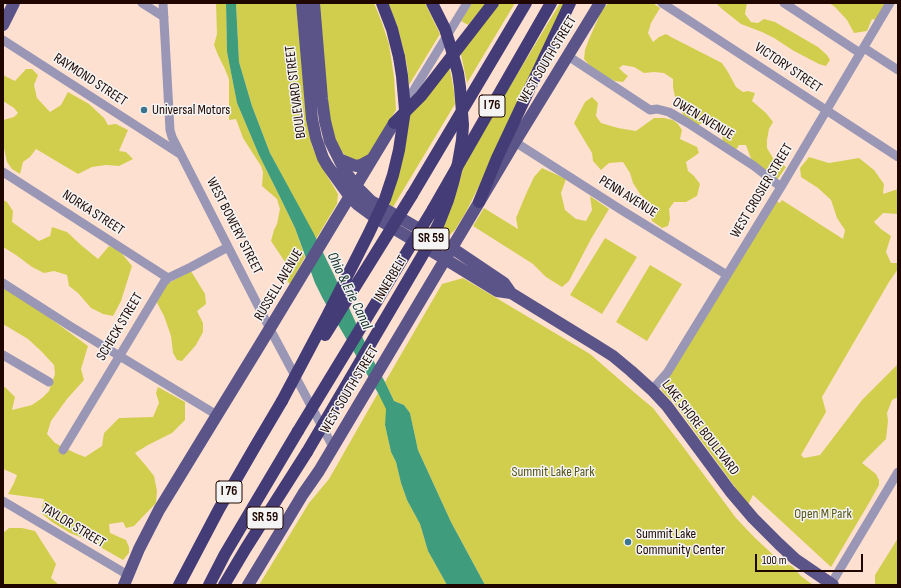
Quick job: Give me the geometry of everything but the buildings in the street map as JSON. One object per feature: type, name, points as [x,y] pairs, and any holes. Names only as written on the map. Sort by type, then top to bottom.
[{"type":"highway","points":[[282,401],[327,316],[385,199],[400,150],[405,110],[402,76],[392,29],[382,3]]},
{"type":"highway","name":"INNERBELT","points":[[224,585],[307,452],[425,251],[439,223],[448,200],[458,162],[463,133],[460,87],[451,48],[440,17],[432,3]]},
{"type":"highway","points":[[394,123],[420,96],[493,3]]},
{"type":"highway","name":"I 76","points":[[179,585],[219,509],[282,401],[324,337],[412,195],[526,3]]},
{"type":"highway","name":"I 76","points":[[209,585],[225,554],[298,431],[433,209],[551,3]]},
{"type":"highway","points":[[479,202],[497,158],[570,3]]},
{"type":"main road","points":[[3,25],[14,3]]},
{"type":"main road","name":"BOULEVARD STREET","points":[[302,3],[312,119],[316,138],[323,158],[332,174],[358,205],[373,216],[445,259]]},
{"type":"main road","name":"BOULEVARD STREET","points":[[314,3],[325,121],[330,141],[345,171],[356,186],[377,205],[452,248]]},
{"type":"main road","name":"WEST SOUTH STREET","points":[[248,585],[303,494],[319,471],[515,142],[600,3]]},
{"type":"main road","name":"RUSSELL AVENUE","points":[[126,580],[139,549],[159,510],[394,123]]},
{"type":"main road","points":[[339,159],[356,166],[361,165],[373,158]]},
{"type":"main road","name":"LAKE SHORE BOULEVARD","points":[[452,248],[504,283],[510,293]]},
{"type":"main road","name":"LAKE SHORE BOULEVARD","points":[[445,259],[497,291],[510,293],[613,356],[631,371],[652,390],[676,418],[730,491],[753,518],[795,559],[832,584]]},
{"type":"street","points":[[142,3],[164,18]]},
{"type":"street","name":"WEST BOWERY STREET","points":[[163,3],[170,130],[174,141],[270,329],[333,447]]},
{"type":"street","name":"RUSSELL AVENUE","points":[[394,123],[467,3]]},
{"type":"street","name":"VICTORY STREET","points":[[662,3],[898,157]]},
{"type":"street","points":[[784,3],[862,51],[898,70]]},
{"type":"street","name":"WEST CROSIER STREET","points":[[652,390],[667,373],[781,187],[890,3]]},
{"type":"street","name":"RAYMOND STREET","points":[[3,40],[182,156]]},
{"type":"street","name":"OWEN AVENUE","points":[[568,56],[650,110],[657,109],[669,112],[688,123],[754,166],[781,187]]},
{"type":"street","name":"PENN AVENUE","points":[[515,142],[727,275]]},
{"type":"street","name":"NORKA STREET","points":[[3,172],[168,278]]},
{"type":"street","name":"SCHECK STREET","points":[[63,450],[161,286],[168,278],[228,247]]},
{"type":"street","points":[[3,283],[70,326],[217,415]]},
{"type":"street","points":[[3,355],[49,382]]},
{"type":"street","points":[[832,584],[898,472]]},
{"type":"street","name":"TAYLOR STREET","points":[[3,500],[126,580]]},
{"type":"green space","points":[[216,3],[226,3],[227,52],[237,103],[259,155],[295,228],[305,257],[290,284],[283,277],[285,262],[271,241],[280,209],[277,199],[262,186],[263,172],[261,166],[243,138],[236,119],[229,120],[229,79],[214,45],[217,34]]},
{"type":"green space","points":[[236,3],[296,3],[307,124],[312,146],[319,162],[338,194],[337,204],[316,239],[270,153],[252,106],[239,62]]},
{"type":"green space","points":[[318,3],[374,3],[389,44],[394,77],[396,110],[368,156],[364,160],[349,160],[339,148],[330,127]]},
{"type":"green space","points":[[388,3],[425,3],[440,34],[409,85],[407,65],[403,48],[397,25]]},
{"type":"green space","points":[[472,3],[486,3],[468,25],[461,21]]},
{"type":"green space","points":[[497,3],[515,3],[467,83],[460,50]]},
{"type":"green space","points":[[560,3],[565,3],[497,150],[466,212],[455,230],[445,239],[438,237],[451,208],[465,161]]},
{"type":"green space","points":[[608,3],[653,3],[660,8],[651,23],[648,33],[653,42],[666,34],[722,63],[736,87],[743,92],[748,91],[755,93],[752,101],[766,113],[773,122],[769,129],[767,148],[773,158],[786,167],[777,180],[751,159],[746,145],[739,145],[736,150],[723,142],[722,134],[716,124],[720,121],[711,118],[697,126],[686,119],[682,113],[684,108],[675,97],[673,79],[664,73],[644,73],[634,67],[623,65],[619,68],[628,76],[623,82],[615,81],[591,67],[584,59],[585,50],[601,12]]},
{"type":"green space","points":[[716,3],[747,3],[745,14],[751,22],[758,23],[764,19],[775,22],[818,47],[830,60],[826,66],[819,64],[794,51],[774,38],[741,24]]},
{"type":"green space","points":[[829,3],[886,3],[876,20],[872,19],[867,31],[854,33],[847,20],[835,7]]},
{"type":"green space","points":[[449,64],[455,104],[393,207],[389,204],[410,112]]},
{"type":"green space","points":[[26,69],[32,69],[38,75],[34,85],[37,98],[50,112],[61,105],[68,92],[89,104],[104,118],[108,125],[116,124],[128,130],[119,151],[126,152],[133,159],[119,166],[106,165],[92,167],[78,174],[36,149],[30,157],[23,162],[20,174],[12,169],[7,162],[3,147],[3,120],[14,117],[18,113],[14,108],[3,101],[3,75],[15,81]]},
{"type":"green space","points":[[592,97],[598,103],[596,116],[601,123],[636,131],[654,118],[673,120],[682,130],[680,139],[697,147],[699,153],[686,162],[688,171],[700,184],[697,196],[686,202],[674,202],[669,209],[670,219],[668,226],[662,228],[652,221],[650,203],[640,194],[623,162],[609,163],[601,170],[593,161],[592,153],[574,123],[585,102]]},
{"type":"green space","name":"Open M Park","points":[[809,157],[829,163],[859,158],[874,170],[884,184],[883,194],[898,189],[898,214],[883,213],[874,222],[891,236],[886,252],[891,263],[898,263],[898,269],[822,397],[826,412],[801,455],[804,458],[820,455],[862,400],[898,364],[898,397],[892,400],[887,413],[888,421],[886,439],[862,463],[876,474],[879,480],[879,485],[831,567],[753,495],[748,505],[674,403],[661,388],[776,201],[780,203],[782,200],[843,239],[845,230],[837,218],[831,200],[818,188],[801,177],[800,168]]},
{"type":"green space","points":[[542,168],[566,179],[561,193],[565,210],[576,219],[586,221],[592,210],[590,196],[609,209],[569,281],[562,287],[546,277],[533,264],[473,226],[484,208],[518,229],[516,218],[534,177]]},
{"type":"green space","points":[[3,200],[7,202],[13,211],[12,222],[39,241],[50,236],[52,227],[67,232],[98,259],[109,246],[119,250],[132,266],[121,301],[113,316],[103,314],[91,308],[78,293],[69,286],[67,275],[54,271],[44,273],[32,267],[3,247]]},
{"type":"green space","points":[[605,238],[637,257],[602,314],[570,295]]},
{"type":"green space","points":[[650,265],[682,284],[647,341],[616,322]]},
{"type":"green space","points":[[191,271],[205,294],[206,304],[197,311],[203,323],[203,332],[196,345],[182,361],[177,360],[173,353],[171,336],[164,316],[156,301],[165,285]]},
{"type":"green space","name":"Summit Lake Park","points":[[463,278],[590,354],[653,408],[736,518],[782,563],[792,566],[801,576],[813,585],[485,585],[451,522],[418,450],[410,413],[404,405],[394,401],[385,382],[442,284]]},
{"type":"green space","points":[[3,287],[43,313],[88,346],[81,369],[84,380],[67,399],[51,421],[47,434],[55,443],[85,457],[102,446],[104,433],[119,418],[153,417],[159,403],[156,393],[158,387],[185,402],[185,420],[172,433],[135,453],[154,476],[157,491],[156,503],[134,526],[126,528],[123,522],[109,524],[110,533],[126,540],[129,547],[129,553],[123,560],[88,540],[70,533],[52,522],[41,513],[44,499],[8,494],[17,475],[3,469],[3,386],[15,397],[12,410],[32,405],[42,398],[49,391],[55,374],[54,365],[41,351],[28,339],[3,324]]},
{"type":"green space","points":[[378,393],[387,409],[385,425],[391,452],[396,462],[407,500],[420,524],[428,551],[447,585],[259,585],[309,503],[329,479]]},
{"type":"green space","points":[[9,528],[22,528],[35,531],[56,564],[51,578],[59,585],[3,585],[3,533]]},
{"type":"green space","points":[[898,538],[898,585],[875,585],[875,575]]},
{"type":"shaded area","points":[[226,3],[236,3],[239,62],[252,106],[270,153],[313,232],[372,358],[394,401],[404,405],[410,413],[418,450],[451,522],[485,585],[447,585],[428,551],[420,524],[407,500],[396,462],[391,452],[385,425],[386,409],[315,283],[295,228],[259,155],[237,103],[227,52]]},
{"type":"place","name":"Universal Motors","points":[[144,110]]},
{"type":"place","name":"Summit Lake Community Center","points":[[628,542]]},
{"type":"water label","name":"Ohio & Erie Canal","points":[[349,291]]}]
